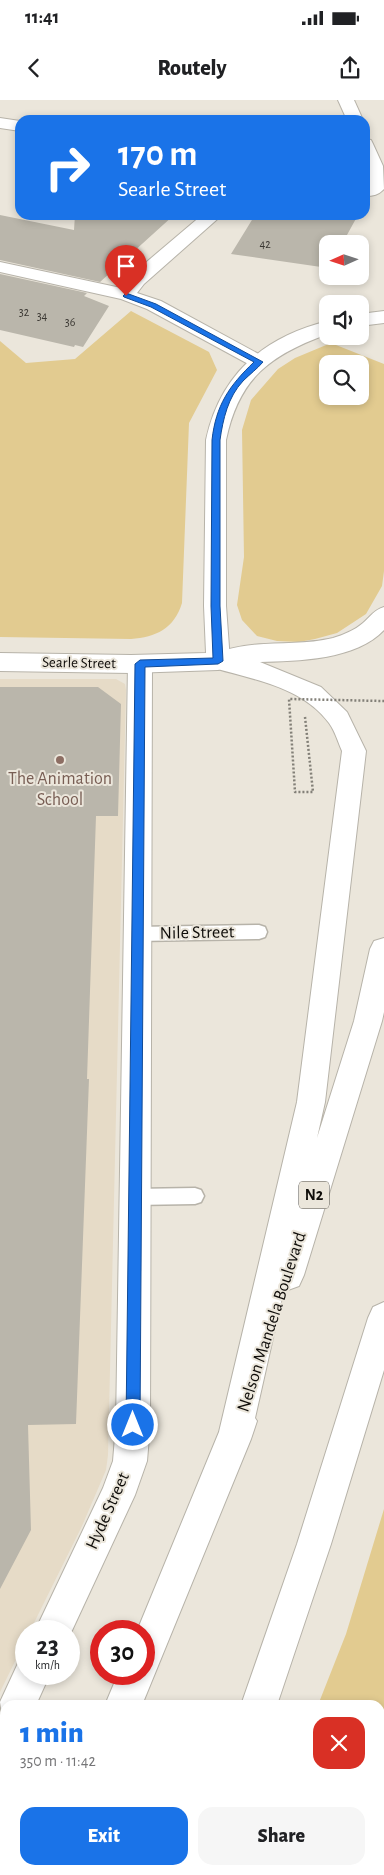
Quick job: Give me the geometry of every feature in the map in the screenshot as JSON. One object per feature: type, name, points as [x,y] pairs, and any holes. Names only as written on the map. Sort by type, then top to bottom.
[{"type":"main road","points":[[346,100],[353,115]]},
{"type":"main road","points":[[0,122],[15,125]]},
{"type":"main road","points":[[370,155],[375,166],[379,184],[370,190]]},
{"type":"main road","points":[[126,296],[137,280],[207,220]]},
{"type":"main road","points":[[0,267],[126,296],[154,306],[259,362]]},
{"type":"main road","points":[[369,319],[384,317]]},
{"type":"main road","points":[[218,661],[215,596],[216,440],[219,420],[228,398],[240,380],[259,362],[290,342],[319,331]]},
{"type":"main road","points":[[218,661],[240,654],[314,651],[350,641],[377,624],[384,615]]},
{"type":"main road","points":[[218,661],[256,669],[313,693],[339,718],[354,751],[311,1102],[234,1438]]},
{"type":"main road","name":"Searle Street","points":[[0,662],[140,664],[218,661]]},
{"type":"main road","name":"Hyde Street","points":[[58,1620],[118,1494],[130,1461],[133,1425],[136,934],[140,664]]},
{"type":"main road","name":"Nelson Mandela Boulevard","points":[[155,1631],[234,1438],[340,1114],[368,1021],[384,949]]},
{"type":"main road","points":[[261,1700],[314,1544],[384,1318]]},
{"type":"main road","points":[[20,1700],[27,1685]]},
{"type":"main road","points":[[126,1700],[132,1685]]},
{"type":"lane","name":"Nile Street","points":[[136,934],[259,932]]},
{"type":"lane","points":[[134,1196],[195,1196]]},
{"type":"path","points":[[305,718],[313,792],[295,792],[289,699],[384,702]]},
{"type":"shaded area","points":[[131,311],[209,352],[217,370],[189,423],[182,603],[179,612],[163,630],[140,638],[0,637],[0,341],[26,363],[75,359]]},
{"type":"shaded area","points":[[326,345],[336,345],[361,355],[319,355],[319,405],[369,405],[369,358],[384,364],[384,571],[382,586],[366,614],[337,633],[299,642],[277,641],[257,636],[242,620],[237,605],[244,557],[242,430],[251,400],[278,369],[295,358]]},
{"type":"shaded area","points":[[0,679],[116,679],[125,684],[126,690],[108,1455],[106,1470],[82,1526],[35,1620],[15,1620],[15,1661],[0,1692]]},
{"type":"shaded area","points":[[384,1509],[384,1700],[320,1700],[346,1634]]},
{"type":"building","points":[[0,215],[15,218],[15,220],[25,220],[74,230],[75,220],[168,220],[100,282],[0,260]]},
{"type":"building","points":[[252,220],[355,220],[347,235],[319,235],[319,267],[231,254]]},
{"type":"building","points":[[0,274],[87,293],[84,296],[109,306],[83,347],[75,345],[74,347],[0,330]]},
{"type":"building","points":[[0,687],[98,687],[121,704],[118,816],[96,816],[87,1079],[89,1079],[76,1424],[28,1425],[31,1530],[0,1589]]},
{"type":"place","name":"The Animation School","points":[[60,760]]},
{"type":"route","points":[[126,296],[154,306],[259,362],[240,380],[228,398],[219,420],[216,440],[215,606],[218,661],[140,664],[136,896],[133,1425]]}]
